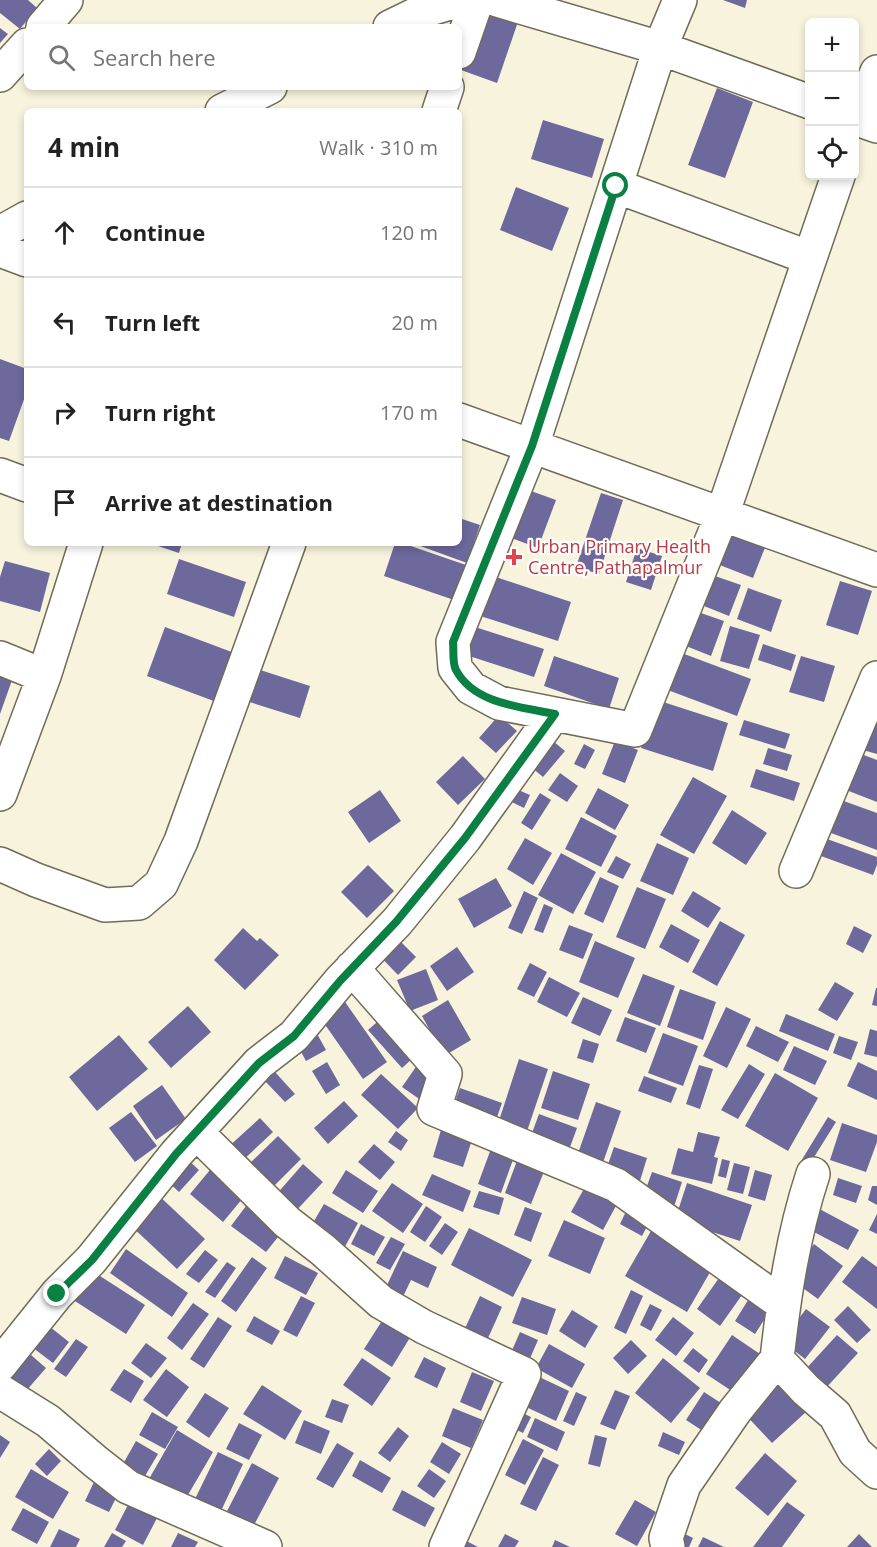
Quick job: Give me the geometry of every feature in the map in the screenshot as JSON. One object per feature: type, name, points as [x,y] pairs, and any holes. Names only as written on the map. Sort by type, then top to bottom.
[{"type":"street","points":[[46,24],[66,0]]},
{"type":"street","points":[[395,24],[425,5],[460,0]]},
{"type":"street","points":[[462,43],[477,0]]},
{"type":"street","points":[[497,0],[660,48],[805,100]]},
{"type":"street","points":[[680,0],[660,48],[532,446],[453,642],[455,668],[471,688],[499,703],[635,730],[722,515],[837,180]]},
{"type":"street","points":[[0,75],[24,48]]},
{"type":"street","points":[[861,123],[877,72]]},
{"type":"street","points":[[228,108],[264,90]]},
{"type":"street","points":[[440,108],[446,90]]},
{"type":"street","points":[[616,186],[810,258]]},
{"type":"street","points":[[0,233],[24,220]]},
{"type":"street","points":[[0,250],[24,259]]},
{"type":"street","points":[[462,421],[877,570]]},
{"type":"street","points":[[0,475],[24,484]]},
{"type":"street","points":[[0,794],[44,676],[85,546]]},
{"type":"street","points":[[0,864],[36,880],[105,905],[139,903],[161,884],[182,841],[288,546]]},
{"type":"street","points":[[0,658],[44,676]]},
{"type":"street","points":[[796,871],[877,678]]},
{"type":"street","points":[[0,1365],[57,1294],[92,1260],[176,1154],[259,1063],[294,1036],[352,968],[396,922],[465,838],[555,714]]},
{"type":"street","points":[[352,968],[445,1074],[434,1109],[616,1185],[783,1304]]},
{"type":"street","points":[[196,1132],[287,1222],[323,1250],[381,1302],[424,1327],[524,1374],[446,1547]]},
{"type":"street","points":[[668,1547],[666,1538],[684,1485],[735,1411],[777,1359],[783,1304],[801,1212],[813,1174]]},
{"type":"street","points":[[777,1359],[806,1390],[835,1415],[855,1452],[877,1472]]},
{"type":"street","points":[[0,1391],[48,1421],[128,1486],[206,1535],[265,1547]]},
{"type":"building","points":[[0,0],[28,0],[37,8],[20,29],[0,13]]},
{"type":"building","points":[[486,0],[522,10],[497,83],[462,70]]},
{"type":"building","points":[[723,0],[747,0],[745,8]]},
{"type":"building","points":[[0,28],[8,34],[0,43]]},
{"type":"building","points":[[717,88],[753,102],[725,178],[688,165]]},
{"type":"building","points":[[543,120],[604,139],[592,178],[531,159]]},
{"type":"building","points":[[516,187],[569,208],[552,251],[500,230]]},
{"type":"building","points":[[0,359],[24,368],[24,399],[9,441],[0,438]]},
{"type":"building","points":[[520,487],[556,500],[538,548],[503,535]]},
{"type":"building","points":[[601,493],[623,500],[599,574],[576,567]]},
{"type":"building","points":[[462,519],[480,525],[467,563],[420,546],[462,546]]},
{"type":"building","points":[[724,529],[766,545],[753,578],[712,562]]},
{"type":"building","points":[[158,546],[181,546],[179,553]]},
{"type":"building","points":[[394,546],[411,546],[466,565],[454,600],[384,576]]},
{"type":"building","points":[[637,548],[662,556],[651,590],[626,582]]},
{"type":"building","points":[[179,559],[246,582],[234,617],[167,594]]},
{"type":"building","points":[[5,561],[50,573],[40,612],[0,601],[0,577]]},
{"type":"building","points":[[487,574],[571,602],[558,641],[474,614]]},
{"type":"building","points":[[715,576],[741,585],[729,616],[704,606]]},
{"type":"building","points":[[840,581],[872,591],[858,635],[826,625]]},
{"type":"building","points":[[748,588],[782,600],[771,632],[737,619]]},
{"type":"building","points":[[698,612],[724,621],[711,656],[686,646]]},
{"type":"building","points":[[472,626],[544,649],[534,677],[463,654]]},
{"type":"building","points":[[730,626],[760,635],[749,669],[720,661]]},
{"type":"building","points":[[165,627],[237,654],[219,703],[147,676]]},
{"type":"building","points":[[763,644],[796,655],[791,671],[758,660]]},
{"type":"building","points":[[679,652],[751,679],[737,716],[665,689]]},
{"type":"building","points":[[554,656],[619,678],[609,709],[544,686]]},
{"type":"building","points":[[801,656],[835,666],[824,702],[789,692]]},
{"type":"building","points":[[0,663],[16,669],[0,714]]},
{"type":"building","points":[[254,668],[310,686],[300,718],[243,700]]},
{"type":"building","points":[[657,700],[728,723],[713,771],[641,748]]},
{"type":"building","points":[[499,715],[517,731],[496,753],[479,738]]},
{"type":"building","points":[[877,719],[877,754],[842,744]]},
{"type":"building","points":[[744,720],[790,734],[785,749],[739,735]]},
{"type":"building","points":[[547,736],[565,751],[543,777],[525,762]]},
{"type":"building","points":[[615,741],[638,750],[625,783],[602,774]]},
{"type":"building","points":[[584,744],[595,750],[585,769],[574,764]]},
{"type":"building","points":[[837,745],[877,760],[877,802],[823,781]]},
{"type":"building","points":[[768,748],[792,755],[787,771],[763,764]]},
{"type":"building","points":[[463,756],[485,779],[458,805],[436,782]]},
{"type":"building","points":[[756,769],[800,783],[794,801],[750,787]]},
{"type":"building","points":[[560,773],[578,786],[567,802],[548,790]]},
{"type":"building","points":[[693,777],[727,796],[694,854],[660,835]]},
{"type":"building","points":[[507,785],[530,795],[524,808],[501,797]]},
{"type":"building","points":[[598,788],[629,805],[615,830],[585,813]]},
{"type":"building","points":[[380,790],[401,821],[369,843],[348,812]]},
{"type":"building","points":[[816,791],[877,813],[877,850],[804,823]]},
{"type":"building","points":[[540,793],[551,800],[532,830],[521,823]]},
{"type":"building","points":[[732,810],[767,833],[746,865],[712,843]]},
{"type":"building","points":[[581,817],[617,836],[601,867],[565,849]]},
{"type":"building","points":[[805,831],[877,857],[873,875],[799,848]]},
{"type":"building","points":[[525,838],[552,853],[533,885],[507,869]]},
{"type":"building","points":[[657,843],[689,858],[673,895],[640,881]]},
{"type":"building","points":[[561,853],[596,872],[573,914],[538,895]]},
{"type":"building","points":[[616,856],[631,864],[623,879],[607,872]]},
{"type":"building","points":[[368,865],[394,891],[367,918],[341,892]]},
{"type":"building","points":[[600,877],[619,886],[603,923],[584,914]]},
{"type":"building","points":[[496,878],[512,906],[474,928],[458,899]]},
{"type":"building","points":[[637,887],[666,899],[645,949],[616,937]]},
{"type":"building","points":[[524,891],[538,898],[522,934],[508,928]]},
{"type":"building","points":[[693,891],[721,908],[708,928],[681,911]]},
{"type":"building","points":[[544,904],[553,908],[543,933],[534,930]]},
{"type":"building","points":[[720,921],[745,935],[717,986],[692,972]]},
{"type":"building","points":[[671,924],[700,940],[688,963],[659,947]]},
{"type":"building","points":[[569,925],[593,934],[583,959],[559,950]]},
{"type":"building","points":[[854,926],[872,935],[863,953],[846,944]]},
{"type":"building","points":[[243,928],[257,941],[260,938],[279,955],[245,990],[214,960]]},
{"type":"building","points":[[390,931],[416,957],[398,975],[372,948]]},
{"type":"building","points":[[595,941],[635,958],[618,998],[579,982]]},
{"type":"building","points":[[457,947],[474,972],[447,991],[430,966]]},
{"type":"building","points":[[530,963],[547,972],[534,997],[517,989]]},
{"type":"building","points":[[426,969],[438,1000],[410,1011],[397,980]]},
{"type":"building","points":[[643,974],[675,986],[660,1026],[627,1013]]},
{"type":"building","points":[[549,977],[580,993],[567,1017],[537,1002]]},
{"type":"building","points":[[835,982],[854,993],[837,1021],[818,1010]]},
{"type":"building","points":[[877,988],[877,1006],[872,1005]]},
{"type":"building","points":[[680,989],[716,1002],[703,1040],[667,1027]]},
{"type":"building","points":[[583,997],[612,1010],[600,1036],[571,1023]]},
{"type":"building","points":[[343,999],[387,1062],[363,1079],[319,1016]]},
{"type":"building","points":[[448,1000],[471,1040],[444,1056],[422,1016]]},
{"type":"building","points":[[188,1006],[211,1032],[171,1068],[148,1042]]},
{"type":"building","points":[[726,1007],[751,1019],[727,1068],[703,1056]]},
{"type":"building","points":[[391,1010],[424,1048],[402,1068],[368,1030]]},
{"type":"building","points":[[786,1014],[835,1034],[828,1051],[779,1031]]},
{"type":"building","points":[[625,1017],[656,1028],[646,1053],[616,1041]]},
{"type":"building","points":[[756,1026],[789,1042],[778,1062],[746,1046]]},
{"type":"building","points":[[870,1029],[877,1031],[877,1057],[864,1054]]},
{"type":"building","points":[[315,1030],[326,1050],[306,1061],[295,1041]]},
{"type":"building","points":[[663,1033],[698,1046],[683,1086],[648,1073]]},
{"type":"building","points":[[119,1035],[148,1069],[97,1111],[69,1077]]},
{"type":"building","points":[[839,1036],[858,1042],[851,1060],[833,1053]]},
{"type":"building","points":[[583,1039],[599,1044],[593,1063],[577,1058]]},
{"type":"building","points":[[794,1046],[827,1061],[815,1085],[783,1070]]},
{"type":"building","points":[[519,1059],[548,1069],[523,1143],[495,1133]]},
{"type":"building","points":[[420,1061],[443,1077],[425,1103],[402,1087]]},
{"type":"building","points":[[327,1062],[340,1085],[326,1094],[312,1071]]},
{"type":"building","points":[[858,1062],[877,1071],[877,1100],[847,1086]]},
{"type":"building","points":[[749,1064],[765,1074],[738,1119],[721,1110]]},
{"type":"building","points":[[699,1065],[713,1069],[700,1109],[686,1104]]},
{"type":"building","points":[[553,1071],[590,1084],[578,1120],[541,1108]]},
{"type":"building","points":[[275,1072],[295,1094],[285,1102],[265,1081]]},
{"type":"building","points":[[775,1073],[818,1098],[788,1151],[745,1126]]},
{"type":"building","points":[[381,1074],[418,1108],[398,1129],[361,1095]]},
{"type":"building","points":[[644,1076],[677,1088],[671,1103],[638,1091]]},
{"type":"building","points":[[162,1085],[186,1119],[156,1140],[133,1106]]},
{"type":"building","points":[[460,1088],[502,1103],[490,1137],[448,1122]]},
{"type":"building","points":[[344,1101],[358,1116],[328,1144],[314,1128]]},
{"type":"building","points":[[596,1102],[621,1111],[600,1171],[575,1162]]},
{"type":"building","points":[[131,1112],[157,1146],[135,1162],[109,1128]]},
{"type":"building","points":[[539,1114],[577,1128],[566,1158],[528,1144]]},
{"type":"building","points":[[828,1117],[836,1122],[806,1170],[798,1166]]},
{"type":"building","points":[[260,1118],[273,1132],[240,1163],[227,1148]]},
{"type":"building","points":[[842,1123],[877,1135],[877,1142],[866,1172],[830,1160]]},
{"type":"building","points":[[441,1130],[472,1140],[463,1167],[433,1157]]},
{"type":"building","points":[[396,1131],[408,1140],[401,1151],[388,1142]]},
{"type":"building","points":[[698,1132],[720,1137],[714,1157],[718,1158],[712,1184],[671,1174],[678,1148],[693,1152]]},
{"type":"building","points":[[278,1136],[301,1159],[269,1191],[246,1167]]},
{"type":"building","points":[[374,1144],[395,1162],[380,1180],[358,1162]]},
{"type":"building","points":[[492,1146],[515,1154],[501,1193],[478,1184]]},
{"type":"building","points":[[614,1147],[647,1158],[639,1184],[605,1173]]},
{"type":"building","points":[[185,1157],[199,1170],[179,1192],[165,1179]]},
{"type":"building","points":[[518,1158],[545,1169],[531,1204],[505,1193]]},
{"type":"building","points":[[722,1159],[730,1161],[726,1178],[718,1176]]},
{"type":"building","points":[[734,1163],[750,1167],[743,1194],[727,1190]]},
{"type":"building","points":[[303,1164],[323,1182],[293,1214],[274,1197]]},
{"type":"building","points":[[210,1170],[243,1198],[223,1222],[190,1194]]},
{"type":"building","points":[[346,1170],[378,1191],[363,1213],[332,1193]]},
{"type":"building","points":[[755,1170],[772,1175],[765,1201],[748,1196]]},
{"type":"building","points":[[652,1172],[682,1182],[672,1213],[641,1203]]},
{"type":"building","points":[[432,1174],[471,1191],[463,1212],[422,1195]]},
{"type":"building","points":[[838,1178],[862,1186],[856,1203],[833,1195]]},
{"type":"building","points":[[392,1183],[423,1204],[403,1233],[372,1211]]},
{"type":"building","points":[[687,1183],[752,1205],[740,1241],[675,1220]]},
{"type":"building","points":[[872,1186],[877,1186],[877,1205],[868,1200]]},
{"type":"building","points":[[585,1187],[617,1204],[603,1230],[571,1212]]},
{"type":"building","points":[[479,1191],[504,1198],[499,1215],[473,1207]]},
{"type":"building","points":[[156,1193],[205,1239],[177,1269],[128,1223]]},
{"type":"building","points":[[630,1203],[653,1215],[642,1236],[620,1224]]},
{"type":"building","points":[[324,1204],[358,1223],[342,1252],[307,1233]]},
{"type":"building","points":[[810,1204],[859,1230],[848,1250],[799,1224]]},
{"type":"building","points":[[246,1206],[282,1232],[266,1252],[231,1226]]},
{"type":"building","points":[[426,1206],[442,1217],[425,1242],[410,1232]]},
{"type":"building","points":[[525,1207],[542,1213],[531,1242],[514,1235]]},
{"type":"building","points":[[877,1214],[877,1234],[869,1230]]},
{"type":"building","points":[[564,1220],[605,1238],[590,1274],[548,1256]]},
{"type":"building","points":[[445,1223],[458,1232],[442,1255],[429,1246]]},
{"type":"building","points":[[361,1224],[385,1237],[374,1256],[351,1244]]},
{"type":"building","points":[[469,1228],[532,1260],[513,1297],[451,1265]]},
{"type":"building","points":[[651,1231],[713,1267],[687,1312],[625,1276]]},
{"type":"building","points":[[391,1237],[405,1244],[390,1270],[376,1263]]},
{"type":"building","points":[[814,1244],[843,1266],[818,1299],[789,1278]]},
{"type":"building","points":[[126,1249],[188,1293],[172,1317],[110,1273]]},
{"type":"building","points":[[205,1250],[218,1260],[199,1283],[186,1274]]},
{"type":"building","points":[[403,1251],[437,1267],[428,1288],[411,1280],[398,1307],[381,1298]]},
{"type":"building","points":[[285,1256],[318,1273],[306,1295],[274,1278]]},
{"type":"building","points":[[862,1256],[877,1267],[877,1309],[842,1282]]},
{"type":"building","points":[[252,1257],[267,1268],[236,1312],[221,1301]]},
{"type":"building","points":[[227,1262],[236,1268],[215,1298],[205,1292]]},
{"type":"building","points":[[83,1265],[145,1305],[126,1334],[64,1294]]},
{"type":"building","points":[[724,1271],[747,1288],[720,1326],[697,1309]]},
{"type":"building","points":[[755,1289],[775,1303],[755,1334],[735,1321]]},
{"type":"building","points":[[631,1290],[643,1296],[626,1334],[614,1328]]},
{"type":"building","points":[[301,1296],[315,1303],[297,1337],[283,1330]]},
{"type":"building","points":[[480,1296],[502,1307],[484,1347],[461,1337]]},
{"type":"building","points":[[522,1297],[556,1309],[547,1335],[512,1323]]},
{"type":"building","points":[[193,1303],[209,1314],[182,1350],[167,1338]]},
{"type":"building","points":[[650,1304],[662,1310],[651,1331],[640,1325]]},
{"type":"building","points":[[848,1306],[871,1330],[857,1343],[834,1320]]},
{"type":"building","points":[[806,1309],[830,1327],[805,1359],[782,1341]]},
{"type":"building","points":[[572,1310],[598,1326],[585,1348],[559,1331]]},
{"type":"building","points":[[387,1313],[414,1331],[392,1367],[364,1349]]},
{"type":"building","points":[[254,1316],[280,1331],[272,1345],[246,1331]]},
{"type":"building","points":[[218,1317],[232,1326],[204,1368],[190,1359]]},
{"type":"building","points":[[673,1317],[694,1333],[676,1356],[655,1340]]},
{"type":"building","points":[[40,1319],[69,1342],[53,1363],[24,1341]]},
{"type":"building","points":[[520,1332],[538,1340],[528,1363],[510,1355]]},
{"type":"building","points":[[732,1335],[766,1358],[741,1397],[706,1374]]},
{"type":"building","points":[[837,1335],[858,1353],[825,1389],[804,1371]]},
{"type":"building","points":[[76,1339],[88,1347],[66,1377],[54,1369]]},
{"type":"building","points":[[631,1340],[647,1356],[628,1374],[613,1358]]},
{"type":"building","points":[[146,1343],[167,1358],[151,1378],[131,1363]]},
{"type":"building","points":[[549,1344],[585,1364],[572,1388],[536,1368]]},
{"type":"building","points":[[23,1348],[46,1368],[19,1399],[0,1381]]},
{"type":"building","points":[[693,1348],[708,1360],[699,1373],[683,1361]]},
{"type":"building","points":[[424,1357],[446,1368],[437,1388],[414,1377]]},
{"type":"building","points":[[362,1358],[391,1378],[372,1406],[343,1385]]},
{"type":"building","points":[[663,1358],[700,1388],[671,1423],[635,1393]]},
{"type":"building","points":[[518,1367],[569,1391],[556,1421],[505,1397]]},
{"type":"building","points":[[124,1369],[144,1381],[131,1403],[110,1390]]},
{"type":"building","points":[[166,1369],[189,1387],[167,1417],[143,1400]]},
{"type":"building","points":[[472,1372],[494,1381],[481,1411],[460,1402]]},
{"type":"building","points":[[777,1380],[806,1412],[772,1443],[743,1412]]},
{"type":"building","points":[[262,1385],[302,1411],[285,1440],[243,1414]]},
{"type":"building","points":[[615,1390],[630,1396],[615,1430],[600,1424]]},
{"type":"building","points":[[576,1392],[587,1397],[574,1426],[563,1421]]},
{"type":"building","points":[[704,1392],[724,1405],[706,1433],[686,1420]]},
{"type":"building","points":[[205,1393],[229,1408],[209,1438],[186,1422]]},
{"type":"building","points":[[332,1399],[349,1405],[342,1423],[325,1417]]},
{"type":"building","points":[[502,1403],[531,1417],[523,1433],[494,1419]]},
{"type":"building","points":[[453,1408],[483,1420],[471,1448],[442,1436]]},
{"type":"building","points":[[152,1412],[178,1427],[165,1449],[139,1435]]},
{"type":"building","points":[[535,1418],[565,1432],[557,1451],[527,1437]]},
{"type":"building","points":[[304,1420],[330,1431],[321,1454],[295,1443]]},
{"type":"building","points":[[239,1423],[262,1435],[249,1460],[226,1449]]},
{"type":"building","points":[[398,1427],[409,1436],[390,1462],[378,1453]]},
{"type":"building","points":[[177,1430],[213,1452],[185,1500],[149,1479]]},
{"type":"building","points":[[663,1432],[685,1442],[679,1455],[658,1446]]},
{"type":"building","points":[[0,1435],[10,1442],[0,1458]]},
{"type":"building","points":[[595,1435],[607,1438],[600,1467],[588,1464]]},
{"type":"building","points":[[523,1439],[544,1450],[525,1485],[505,1475]]},
{"type":"building","points":[[136,1441],[158,1454],[145,1476],[123,1464]]},
{"type":"building","points":[[442,1442],[461,1454],[449,1474],[430,1462]]},
{"type":"building","points":[[337,1443],[354,1453],[333,1488],[316,1479]]},
{"type":"building","points":[[49,1449],[61,1461],[47,1476],[35,1464]]},
{"type":"building","points":[[218,1452],[243,1464],[221,1511],[195,1499]]},
{"type":"building","points":[[765,1453],[797,1481],[768,1516],[735,1488]]},
{"type":"building","points":[[543,1457],[559,1465],[536,1511],[520,1504]]},
{"type":"building","points":[[360,1460],[391,1478],[382,1493],[352,1476]]},
{"type":"building","points":[[252,1463],[279,1478],[254,1525],[227,1511]]},
{"type":"building","points":[[31,1469],[69,1492],[53,1519],[15,1497]]},
{"type":"building","points":[[429,1469],[446,1481],[434,1498],[417,1486]]},
{"type":"building","points":[[94,1482],[118,1494],[109,1512],[85,1501]]},
{"type":"building","points":[[402,1490],[435,1508],[425,1527],[392,1510]]},
{"type":"building","points":[[635,1500],[656,1512],[637,1546],[615,1534]]},
{"type":"building","points":[[787,1502],[805,1515],[782,1547],[753,1547]]},
{"type":"building","points":[[129,1503],[157,1518],[143,1545],[115,1530]]},
{"type":"building","points":[[23,1508],[49,1522],[37,1544],[11,1530]]},
{"type":"building","points":[[667,1525],[693,1538],[689,1547],[656,1547]]},
{"type":"building","points":[[59,1529],[80,1539],[76,1547],[50,1547]]},
{"type":"building","points":[[112,1533],[126,1541],[122,1547],[104,1547]]},
{"type":"building","points":[[178,1533],[198,1542],[195,1547],[171,1547]]},
{"type":"building","points":[[505,1534],[519,1541],[515,1547],[498,1547]]},
{"type":"building","points":[[859,1534],[872,1547],[847,1547]]},
{"type":"building","points":[[455,1535],[478,1547],[449,1547]]},
{"type":"building","points":[[703,1537],[724,1547],[698,1547]]},
{"type":"building","points":[[555,1540],[570,1547],[552,1547]]},
{"type":"place","name":"Urban Primary Health Centre, Pathapalmur","points":[[514,557]]},
{"type":"route","points":[[57,1294],[92,1260],[176,1154],[259,1063],[294,1036],[340,981],[396,922],[465,838],[555,714],[499,703],[471,688],[455,668],[453,642],[532,446],[616,186]]}]
